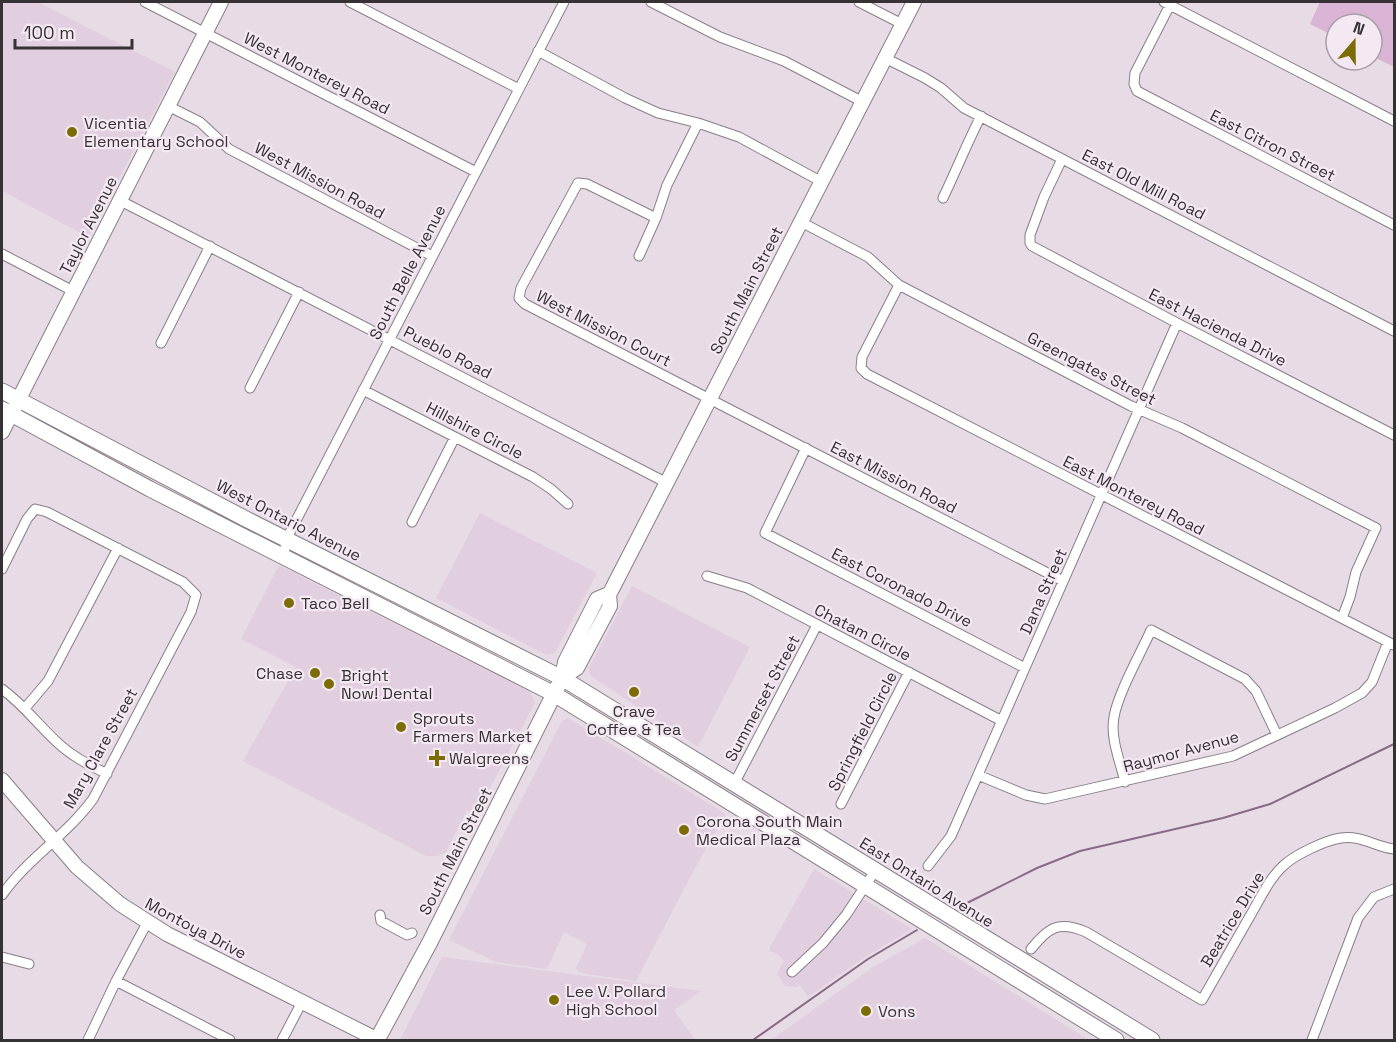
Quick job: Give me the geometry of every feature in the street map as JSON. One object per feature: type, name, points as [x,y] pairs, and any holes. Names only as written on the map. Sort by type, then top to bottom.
[{"type":"main road","name":"West Ontario Avenue","points":[[2,392],[10,407],[150,489],[554,694]]},
{"type":"main road","name":"West Ontario Avenue","points":[[10,407],[286,538],[562,678]]},
{"type":"main road","name":"South Main Street","points":[[378,1040],[425,952],[562,678]]},
{"type":"main road","name":"East Ontario Avenue","points":[[562,678],[1152,1041]]},
{"type":"main road","points":[[554,694],[1116,1041]]},
{"type":"main road","points":[[642,747],[672,758],[721,787],[729,789],[734,784]]},
{"type":"street","name":"West Monterey Road","points":[[145,2],[476,172]]},
{"type":"street","name":"Taylor Avenue","points":[[2,432],[10,407],[73,291],[221,2]]},
{"type":"street","points":[[350,2],[519,89]]},
{"type":"street","name":"South Belle Avenue","points":[[283,558],[286,538],[564,2]]},
{"type":"street","points":[[651,2],[720,37],[784,61],[863,102]]},
{"type":"street","points":[[859,2],[902,24]]},
{"type":"street","name":"South Main Street","points":[[562,678],[565,662],[597,599],[609,594],[914,2]]},
{"type":"street","points":[[1167,3],[1395,121]]},
{"type":"street","name":"East Citron Street","points":[[1167,3],[1135,73],[1134,84],[1137,91],[1395,225]]},
{"type":"street","points":[[538,51],[625,98],[658,113],[739,137],[822,182]]},
{"type":"street","name":"East Old Mill Road","points":[[885,58],[925,78],[964,108],[1395,331]]},
{"type":"street","name":"West Mission Road","points":[[168,106],[200,122],[229,149],[432,256]]},
{"type":"street","points":[[943,198],[962,152],[981,116]]},
{"type":"street","points":[[639,256],[656,218],[667,185],[698,123]]},
{"type":"street","name":"East Hacienda Drive","points":[[1062,159],[1044,196],[1030,235],[1030,243],[1177,323],[1395,435]]},
{"type":"street","name":"West Mission Court","points":[[656,218],[587,184],[578,183],[521,288],[519,298],[525,304],[711,399]]},
{"type":"street","name":"Pueblo Road","points":[[119,200],[667,483]]},
{"type":"street","name":"Greengates Street","points":[[801,222],[868,257],[899,285],[1139,410],[1182,428],[1376,528],[1356,572],[1342,618]]},
{"type":"street","points":[[161,343],[210,246]]},
{"type":"street","points":[[2,254],[73,291]]},
{"type":"street","name":"East Monterey Road","points":[[899,285],[862,357],[861,368],[867,374],[1391,643]]},
{"type":"street","points":[[250,388],[300,292]]},
{"type":"street","name":"Dana Street","points":[[928,866],[951,836],[1177,323]]},
{"type":"street","name":"Hillshire Circle","points":[[363,390],[533,477],[568,504]]},
{"type":"street","name":"East Mission Road","points":[[711,399],[1063,581]]},
{"type":"street","points":[[412,522],[455,437]]},
{"type":"street","name":"East Coronado Drive","points":[[806,448],[765,533],[1025,668]]},
{"type":"street","points":[[2,569],[34,509],[47,512],[118,548],[48,681],[26,707]]},
{"type":"street","name":"Mary Clare Street","points":[[2,895],[7,887],[78,819],[93,799],[191,612],[196,595],[183,582],[118,548]]},
{"type":"street","name":"Chatam Circle","points":[[707,576],[747,588],[1002,721]]},
{"type":"street","name":"Summerset Street","points":[[734,784],[817,625]]},
{"type":"street","points":[[1125,782],[1115,742],[1114,718],[1151,630],[1245,679],[1256,692],[1277,735]]},
{"type":"street","name":"Raymor Avenue","points":[[978,775],[1026,795],[1045,799],[1233,756],[1362,693],[1372,682],[1391,643]]},
{"type":"street","name":"Springfield Circle","points":[[841,804],[909,672]]},
{"type":"street","points":[[2,689],[26,707],[60,745],[107,774]]},
{"type":"street","name":"Montoya Drive","points":[[2,780],[55,842],[100,888],[147,923],[378,1040]]},
{"type":"street","name":"Beatrice Drive","points":[[1031,950],[1042,935],[1052,928],[1074,927],[1202,1000],[1267,888],[1289,861],[1319,845],[1341,838],[1366,840],[1395,849]]},
{"type":"street","points":[[792,972],[823,943],[876,871]]},
{"type":"street","points":[[1312,1041],[1358,918],[1374,897],[1395,889]]},
{"type":"street","points":[[380,915],[381,921],[407,935],[412,933]]},
{"type":"street","points":[[88,1041],[147,923]]},
{"type":"street","points":[[2,957],[28,964]]},
{"type":"street","points":[[116,981],[223,1039]]},
{"type":"street","points":[[282,1041],[302,1002]]},
{"type":"shaded area","name":"Vicentia Elementary School","points":[[2,2],[38,2],[175,72],[88,237],[2,191]]},
{"type":"shaded area","points":[[1320,2],[1394,2],[1394,67],[1384,62],[1384,12],[1324,12],[1324,31],[1310,24]]},
{"type":"shaded area","points":[[480,513],[597,573],[555,653],[546,655],[436,598]]},
{"type":"shaded area","points":[[279,565],[530,692],[535,703],[476,815],[467,810],[445,853],[426,856],[243,761],[296,667],[241,639]]},
{"type":"shaded area","points":[[632,586],[750,647],[698,747],[589,673],[589,668]]},
{"type":"shaded area","points":[[568,718],[726,814],[636,981],[578,971],[576,968],[587,944],[564,932],[547,969],[496,962],[449,940],[562,721]]},
{"type":"shaded area","points":[[814,869],[912,929],[865,957],[808,997],[800,985],[785,986],[777,973],[784,961],[770,951],[770,947]]},
{"type":"shaded area","points":[[925,938],[1089,1040],[771,1040],[873,967]]},
{"type":"shaded area","name":"Lee V. Pollard High School","points":[[442,957],[701,991],[674,1010],[695,1040],[400,1040]]},
{"type":"waterway","points":[[961,906],[1037,868],[1080,851],[1223,818],[1270,804],[1394,744]]},
{"type":"waterway","points":[[753,1040],[868,959],[917,930]]},
{"type":"place","name":"Vicentia Elementary School","points":[[72,132]]},
{"type":"place","name":"Taco Bell","points":[[289,603]]},
{"type":"place","name":"Chase","points":[[315,673]]},
{"type":"place","name":"Bright Now! Dental","points":[[329,684]]},
{"type":"place","name":"Crave Coffee & Tea","points":[[634,692]]},
{"type":"place","name":"Sprouts Farmers Market","points":[[401,727]]},
{"type":"place","name":"Walgreens","points":[[437,758]]},
{"type":"place","name":"Corona South Main Medical Plaza","points":[[684,830]]},
{"type":"place","name":"Lee V. Pollard High School","points":[[554,1000]]},
{"type":"place","name":"Vons","points":[[866,1011]]}]
